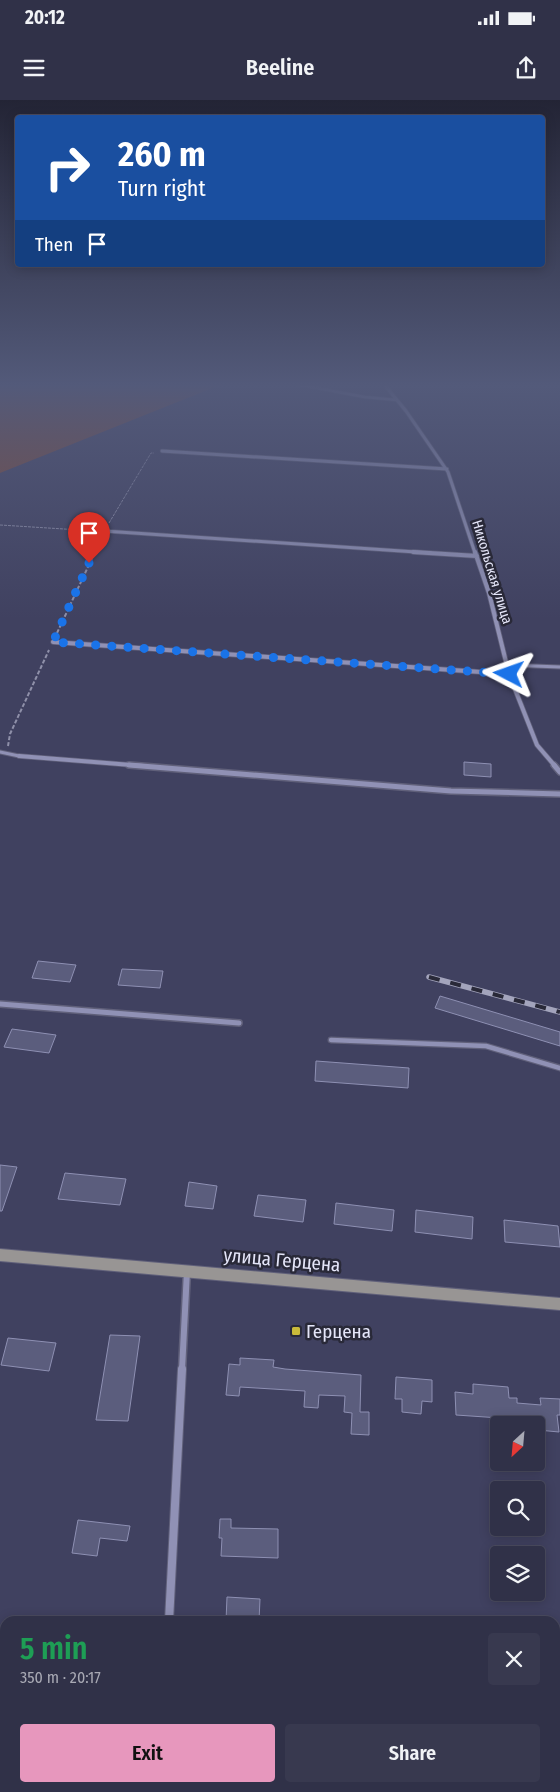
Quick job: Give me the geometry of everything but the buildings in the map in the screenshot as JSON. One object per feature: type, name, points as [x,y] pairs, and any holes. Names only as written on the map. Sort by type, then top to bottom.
[{"type":"main road","name":"улица Герцена","points":[[0,1255],[560,1304]]},
{"type":"street","points":[[326,462],[447,470]]},
{"type":"street","name":"Никольская улица","points":[[441,462],[447,470],[489,593],[509,674],[537,745],[560,772]]},
{"type":"street","points":[[104,531],[477,556]]},
{"type":"street","points":[[53,642],[509,674]]},
{"type":"street","points":[[19,756],[451,791],[560,794]]},
{"type":"street","points":[[0,1004],[238,1023]]},
{"type":"street","points":[[169,1616],[187,1271]]},
{"type":"lane","points":[[507,665],[560,667]]},
{"type":"lane","points":[[0,752],[8,752],[19,756]]},
{"type":"lane","points":[[331,1040],[486,1046],[560,1068]]},
{"type":"path","points":[[8,752],[10,734],[104,531],[146,462]]},
{"type":"path","points":[[0,525],[104,531]]},
{"type":"shaded area","points":[[0,462],[28,462],[0,473]]},
{"type":"railway","points":[[429,977],[560,1012]]},
{"type":"place","name":"Герцена","points":[[296,1331]]},
{"type":"route","points":[[89,563],[53,642],[509,674]]}]
